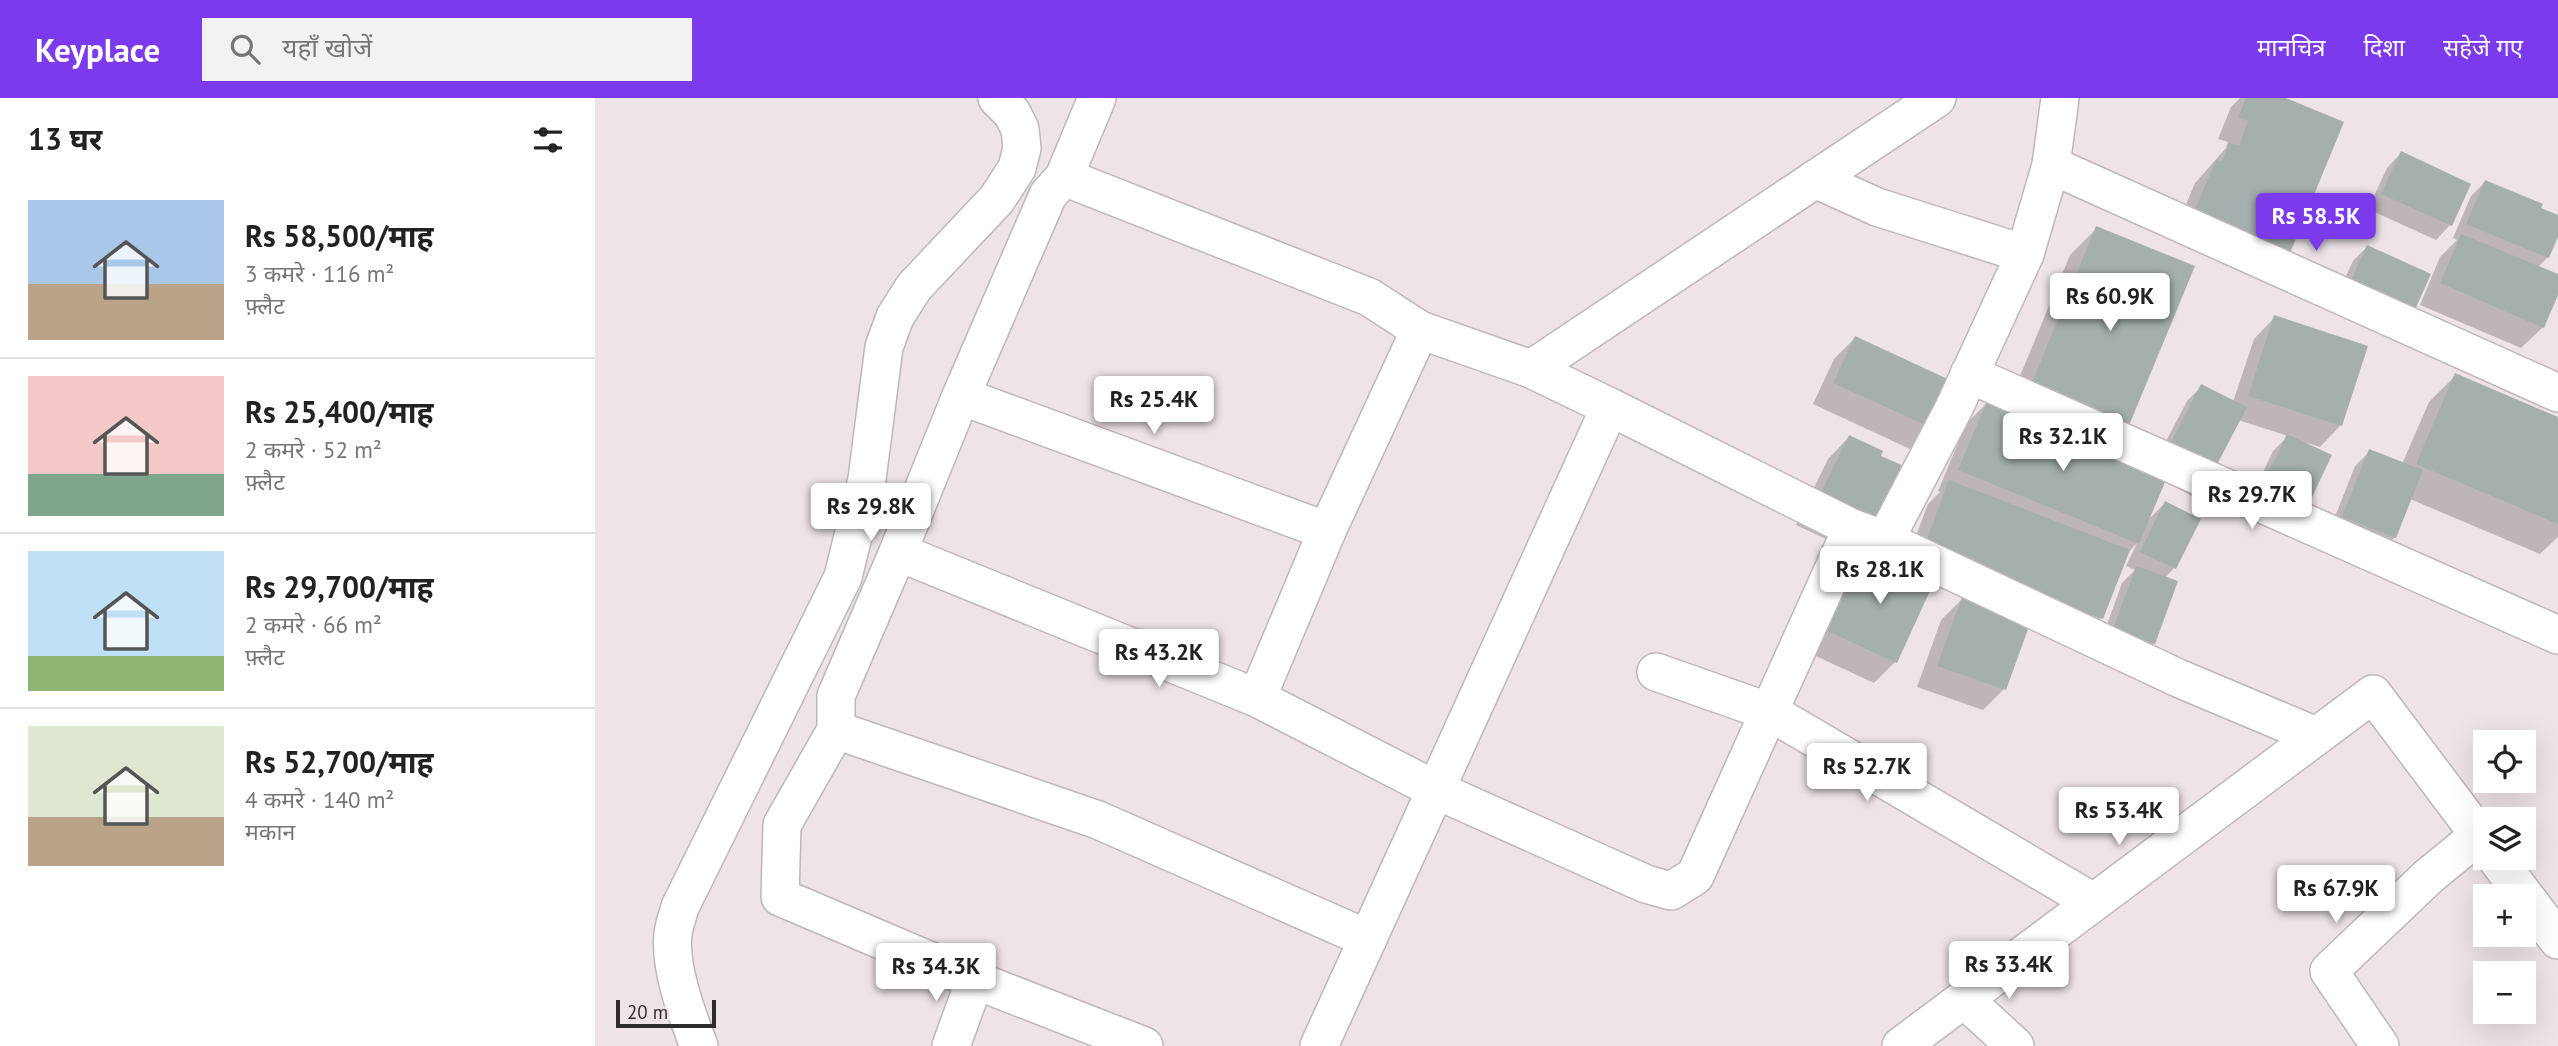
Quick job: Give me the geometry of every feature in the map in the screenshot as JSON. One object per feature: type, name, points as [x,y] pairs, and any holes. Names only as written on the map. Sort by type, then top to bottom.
[{"type":"street","points":[[699,1046],[691,1027],[673,955],[673,933],[680,907],[843,577],[867,479],[884,347],[895,317],[914,286],[997,199],[1017,168],[1022,148],[1020,129],[1012,113],[997,98]]},
{"type":"street","points":[[1097,98],[1063,177],[1048,195],[836,696],[836,730],[782,825],[780,897],[1137,1045]]},
{"type":"street","points":[[1531,369],[1937,98]]},
{"type":"street","points":[[898,552],[1258,698],[1436,790],[1646,884],[1671,891],[1695,876],[1770,712],[1869,534],[1969,374],[2025,254],[2051,165],[2060,98]]},
{"type":"street","points":[[2051,165],[2558,393]]},
{"type":"street","points":[[1063,177],[1369,297],[1420,331],[1531,369],[1869,534],[2178,678],[2316,736]]},
{"type":"street","points":[[1815,179],[1877,207],[2025,254]]},
{"type":"street","points":[[1258,698],[1327,531],[1420,331]]},
{"type":"street","points":[[1969,374],[2558,635]]},
{"type":"street","points":[[961,396],[1327,531]]},
{"type":"street","points":[[1319,1046],[1610,407]]},
{"type":"street","points":[[1655,672],[1770,712],[2092,902]]},
{"type":"street","points":[[1901,1046],[2373,694],[2473,826]]},
{"type":"street","points":[[836,730],[1098,820],[1368,939]]},
{"type":"street","points":[[2380,1046],[2329,971],[2429,876],[2473,852]]},
{"type":"street","points":[[2506,870],[2557,935]]},
{"type":"street","points":[[951,1046],[975,980]]},
{"type":"street","points":[[1964,999],[2015,1046]]},
{"type":"building","points":[[2246,98],[2286,98],[2344,122],[2288,258],[2191,219],[2216,160],[2222,162],[2229,142],[2239,146],[2248,121],[2238,117]]},
{"type":"building","points":[[2401,151],[2471,184],[2452,226],[2381,194]]},
{"type":"building","points":[[2485,180],[2543,204],[2541,208],[2558,215],[2558,237],[2549,258],[2466,224]]},
{"type":"building","points":[[2096,226],[2195,266],[2123,440],[2025,400]]},
{"type":"building","points":[[2461,234],[2558,274],[2558,295],[2544,328],[2440,283]]},
{"type":"building","points":[[2367,245],[2431,274],[2409,323],[2345,293]]},
{"type":"building","points":[[2274,315],[2368,346],[2342,426],[2248,396]]},
{"type":"building","points":[[1855,336],[1954,382],[1932,428],[1833,383]]},
{"type":"building","points":[[2455,373],[2558,417],[2558,524],[2416,464]]},
{"type":"building","points":[[2201,384],[2247,407],[2208,482],[2162,460]]},
{"type":"building","points":[[1987,401],[2168,475],[2139,544],[1958,470]]},
{"type":"building","points":[[2287,434],[2332,455],[2304,514],[2259,493]]},
{"type":"building","points":[[1849,435],[1883,451],[1881,456],[1913,470],[1882,534],[1816,503]]},
{"type":"building","points":[[2369,449],[2423,470],[2396,538],[2342,517]]},
{"type":"building","points":[[1949,480],[2130,550],[2103,619],[1923,549]]},
{"type":"building","points":[[2165,501],[2201,519],[2176,569],[2140,552]]},
{"type":"building","points":[[1862,549],[1934,582],[1897,663],[1825,630]]},
{"type":"building","points":[[2136,566],[2178,581],[2155,644],[2113,629]]},
{"type":"building","points":[[1962,597],[2031,621],[2006,690],[1937,666]]}]
